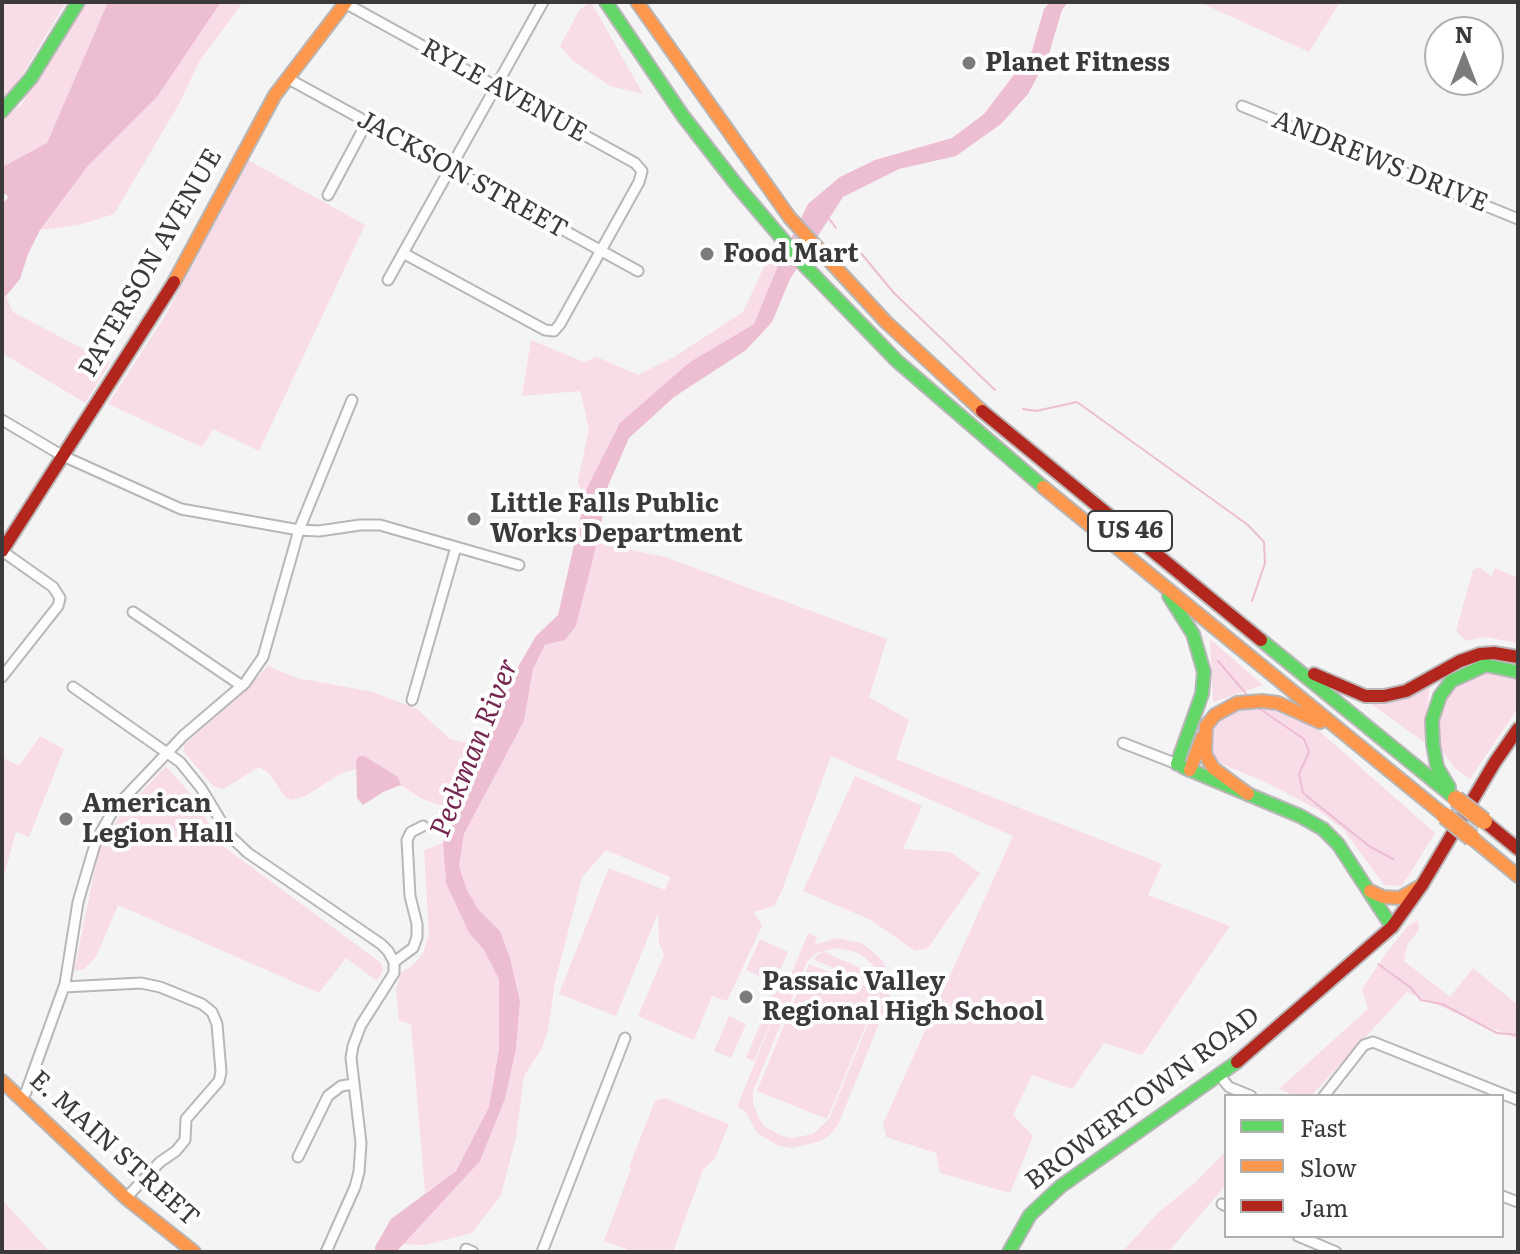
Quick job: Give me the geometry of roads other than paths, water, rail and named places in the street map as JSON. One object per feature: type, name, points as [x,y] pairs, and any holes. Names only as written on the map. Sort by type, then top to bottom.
[{"type":"main road","points":[[2,111],[31,78],[78,2]]},
{"type":"main road","name":"PATERSON AVENUE","points":[[2,551],[170,290],[265,112],[287,78],[346,2]]},
{"type":"main road","name":"US 46","points":[[606,2],[683,116],[778,236],[869,333],[954,413],[1518,876]]},
{"type":"main road","name":"US 46","points":[[640,5],[790,218],[886,322],[956,388],[1518,849]]},
{"type":"main road","points":[[1159,581],[1193,634],[1204,672],[1202,694],[1183,767]]},
{"type":"main road","points":[[1287,660],[1341,688],[1365,696],[1384,696],[1406,691],[1460,661],[1480,654],[1518,657]]},
{"type":"main road","points":[[1456,799],[1437,767],[1433,744],[1432,720],[1440,696],[1451,681],[1486,665],[1507,667],[1518,672]]},
{"type":"main road","points":[[1183,767],[1215,715],[1237,703],[1278,703],[1346,735]]},
{"type":"main road","points":[[1206,726],[1205,754],[1213,768],[1248,794]]},
{"type":"main road","name":"BROWERTOWN ROAD","points":[[1009,1252],[1030,1215],[1061,1186],[1220,1076],[1392,927],[1422,885],[1518,729]]},
{"type":"main road","points":[[1183,767],[1300,816],[1323,829],[1338,844],[1392,927]]},
{"type":"main road","points":[[1368,891],[1383,897],[1400,898],[1422,885]]},
{"type":"main road","name":"E. MAIN STREET","points":[[2,1081],[126,1198],[194,1252]]},
{"type":"street","name":"RYLE AVENUE","points":[[346,2],[635,163],[642,175],[600,252]]},
{"type":"street","points":[[388,280],[542,2]]},
{"type":"street","name":"JACKSON STREET","points":[[287,78],[638,271]]},
{"type":"street","name":"ANDREWS DRIVE","points":[[1242,106],[1518,219]]},
{"type":"street","points":[[328,195],[367,122]]},
{"type":"street","points":[[403,253],[548,331],[558,327],[600,252]]},
{"type":"street","points":[[21,1098],[26,1092],[64,987],[78,902],[96,841],[114,809],[167,752],[242,686],[263,657],[299,530],[352,400]]},
{"type":"street","points":[[2,420],[63,456],[181,509],[299,530],[319,531],[371,524],[519,565]]},
{"type":"street","points":[[412,700],[456,547]]},
{"type":"street","points":[[2,551],[53,587],[60,598],[48,620],[2,677]]},
{"type":"street","points":[[133,612],[242,686]]},
{"type":"street","points":[[73,687],[180,762],[201,788],[230,836],[248,853],[381,944],[394,962],[394,973],[356,1035],[351,1058],[361,1143],[359,1172],[326,1252]]},
{"type":"street","points":[[1123,743],[1183,767]]},
{"type":"street","points":[[394,962],[413,948],[417,937],[410,896],[407,840],[411,832],[423,826]]},
{"type":"street","points":[[64,987],[141,983],[160,987],[202,1004],[212,1012],[217,1024],[219,1081],[186,1119],[183,1130],[185,1140],[126,1198]]},
{"type":"street","points":[[542,1252],[625,1038]]},
{"type":"street","points":[[1326,1094],[1364,1045],[1373,1042],[1503,1094]]},
{"type":"street","points":[[1220,1076],[1229,1087],[1246,1094]]},
{"type":"street","points":[[298,1157],[328,1096],[341,1086],[354,1084]]},
{"type":"street","points":[[1303,1238],[1336,1252]]},
{"type":"waterway","points":[[827,216],[836,228]]},
{"type":"waterway","points":[[860,252],[894,293],[995,390]]},
{"type":"waterway","points":[[1023,409],[1036,411],[1077,402],[1248,525],[1264,542],[1265,563],[1252,601]]},
{"type":"waterway","points":[[1218,661],[1248,696]]},
{"type":"waterway","points":[[1257,707],[1304,739],[1309,752],[1299,774],[1303,793],[1369,846],[1393,859]]},
{"type":"waterway","points":[[1378,964],[1410,987],[1421,1000],[1442,1004],[1497,1033],[1518,1035]]},
{"type":"place","name":"Planet Fitness","points":[[969,63]]},
{"type":"place","name":"Food Mart","points":[[707,254]]},
{"type":"place","name":"Little Falls Public Works Department","points":[[474,519]]},
{"type":"place","name":"American Legion Hall","points":[[66,819]]},
{"type":"place","name":"Passaic Valley Regional High School","points":[[746,997]]},
{"type":"water label","name":"Peckman River","points":[[475,748]]}]
